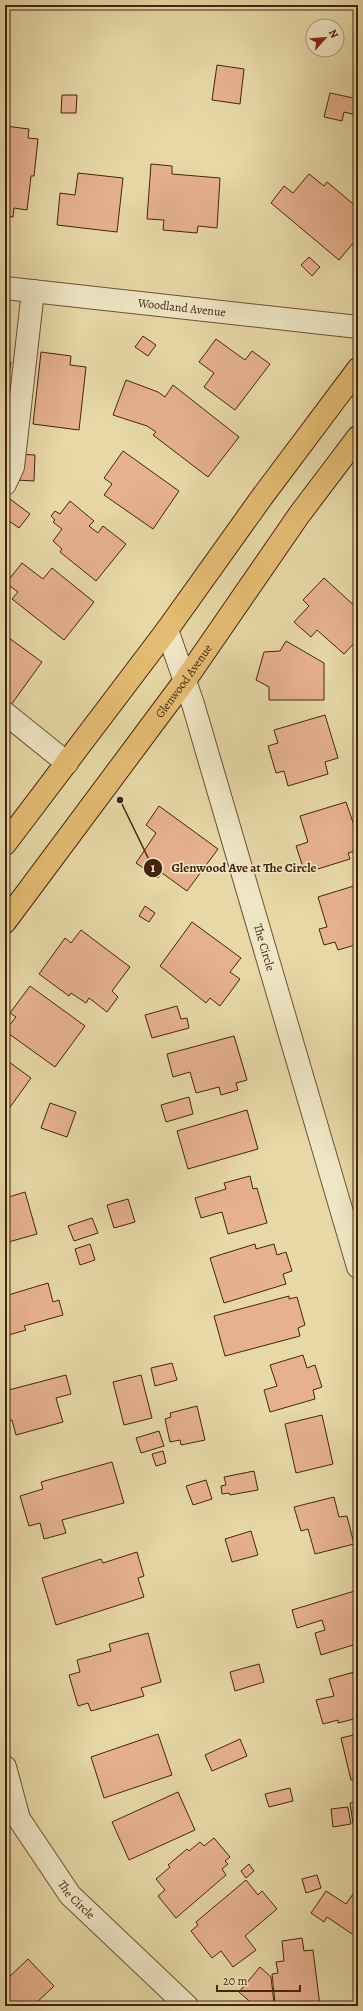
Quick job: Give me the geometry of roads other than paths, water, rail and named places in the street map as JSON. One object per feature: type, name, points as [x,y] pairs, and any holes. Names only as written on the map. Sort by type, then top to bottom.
[{"type":"main road","points":[[5,844],[167,630],[262,497],[358,369]]},
{"type":"main road","name":"Glenwood Avenue","points":[[5,922],[186,679],[299,515],[358,437]]},
{"type":"street","name":"Woodland Avenue","points":[[5,288],[358,327]]},
{"type":"street","points":[[5,484],[13,466],[33,292]]},
{"type":"street","name":"The Circle","points":[[167,630],[186,679],[358,1267]]},
{"type":"street","points":[[5,713],[67,762]]},
{"type":"street","name":"The Circle","points":[[5,1767],[19,1819],[70,1895],[186,2006]]},
{"type":"place","name":"Glenwood Ave at The Circle","points":[[120,800]]}]
